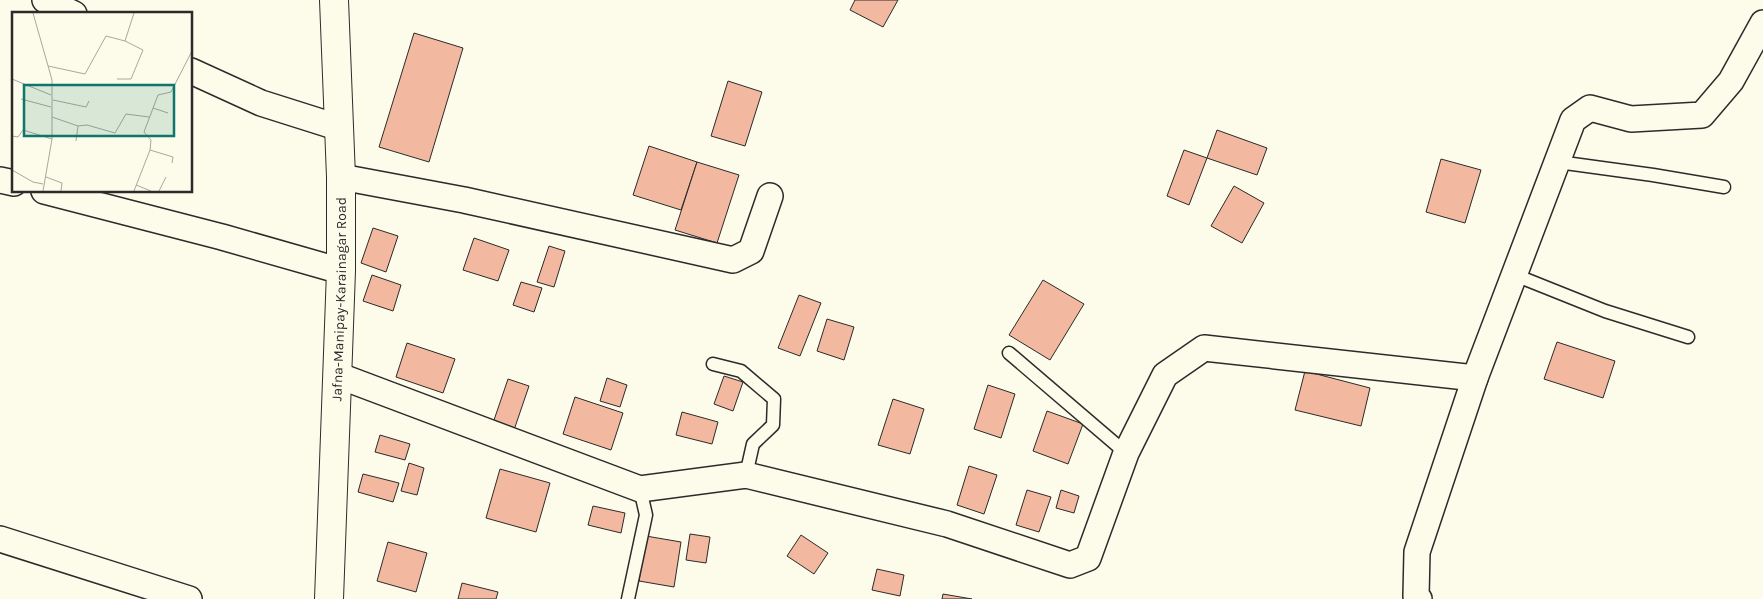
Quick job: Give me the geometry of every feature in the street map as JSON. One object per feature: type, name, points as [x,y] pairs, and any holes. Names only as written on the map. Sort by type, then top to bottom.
[{"type":"main road","name":"Jafna-Manipay-Karainagar Road","points":[[329,599],[341,271],[340,128],[334,0]]},
{"type":"street","points":[[46,0],[70,12]]},
{"type":"street","points":[[1419,599],[1416,596],[1417,552],[1475,378],[1573,120],[1590,108],[1631,119],[1702,115],[1731,81],[1763,23]]},
{"type":"street","points":[[192,71],[260,103],[340,128]]},
{"type":"street","points":[[341,177],[464,200],[733,260],[750,251],[770,196]]},
{"type":"street","points":[[48,192],[222,237],[341,271]]},
{"type":"street","points":[[337,375],[640,490],[746,474],[947,524],[1070,565],[1088,558],[1126,453],[1165,375],[1204,348],[1475,378]]},
{"type":"street","points":[[0,539],[189,599]]},
{"type":"lane","points":[[1558,162],[1724,187]]},
{"type":"lane","points":[[1515,275],[1605,311],[1688,337]]},
{"type":"lane","points":[[1010,353],[1126,453]]},
{"type":"lane","points":[[713,364],[741,371],[774,399],[773,425],[753,444],[746,474]]},
{"type":"lane","points":[[628,599],[646,515],[640,490]]},
{"type":"building","points":[[855,0],[898,0],[883,27],[850,10]]},
{"type":"building","points":[[414,33],[463,48],[429,162],[379,147]]},
{"type":"building","points":[[728,81],[762,92],[745,146],[711,136]]},
{"type":"building","points":[[1217,130],[1267,148],[1257,175],[1207,158]]},
{"type":"building","points":[[649,146],[697,162],[681,210],[633,195]]},
{"type":"building","points":[[1184,150],[1207,158],[1189,205],[1167,196]]},
{"type":"building","points":[[1441,159],[1481,170],[1465,223],[1426,212]]},
{"type":"building","points":[[697,162],[739,175],[717,243],[675,230]]},
{"type":"building","points":[[1234,186],[1264,203],[1242,243],[1211,226]]},
{"type":"building","points":[[373,228],[398,236],[386,272],[361,263]]},
{"type":"building","points":[[474,238],[509,250],[498,281],[463,270]]},
{"type":"building","points":[[549,246],[565,251],[554,287],[537,282]]},
{"type":"building","points":[[372,275],[401,285],[393,311],[363,301]]},
{"type":"building","points":[[1043,280],[1084,304],[1050,360],[1009,335]]},
{"type":"building","points":[[521,282],[542,288],[534,312],[513,305]]},
{"type":"building","points":[[799,295],[821,303],[800,356],[778,348]]},
{"type":"building","points":[[827,319],[854,327],[844,360],[817,351]]},
{"type":"building","points":[[1557,342],[1615,361],[1603,398],[1544,379]]},
{"type":"building","points":[[407,343],[455,359],[443,393],[396,377]]},
{"type":"building","points":[[1305,371],[1370,388],[1361,426],[1295,410]]},
{"type":"building","points":[[724,376],[743,382],[733,411],[714,404]]},
{"type":"building","points":[[607,378],[627,385],[620,407],[600,401]]},
{"type":"building","points":[[508,379],[529,386],[514,430],[493,423]]},
{"type":"building","points":[[988,385],[1015,394],[1001,438],[974,429]]},
{"type":"building","points":[[575,397],[623,413],[611,450],[563,434]]},
{"type":"building","points":[[893,399],[924,409],[910,454],[878,445]]},
{"type":"building","points":[[1047,411],[1083,424],[1068,464],[1033,451]]},
{"type":"building","points":[[682,412],[718,422],[712,444],[676,435]]},
{"type":"building","points":[[380,435],[410,444],[405,460],[375,452]]},
{"type":"building","points":[[409,463],[424,468],[417,495],[401,491]]},
{"type":"building","points":[[969,466],[997,475],[984,514],[957,505]]},
{"type":"building","points":[[500,469],[550,483],[536,532],[486,518]]},
{"type":"building","points":[[363,474],[399,483],[393,502],[358,492]]},
{"type":"building","points":[[1027,490],[1051,497],[1039,532],[1016,525]]},
{"type":"building","points":[[1061,490],[1079,496],[1074,513],[1056,508]]},
{"type":"building","points":[[593,506],[625,513],[621,533],[588,525]]},
{"type":"building","points":[[690,534],[710,537],[706,563],[686,560]]},
{"type":"building","points":[[801,535],[828,553],[814,574],[787,556]]},
{"type":"building","points":[[646,536],[681,542],[674,587],[639,581]]},
{"type":"building","points":[[388,542],[427,553],[416,592],[377,581]]},
{"type":"building","points":[[877,569],[904,575],[900,596],[872,590]]},
{"type":"building","points":[[462,583],[498,592],[496,599],[458,599]]},
{"type":"building","points":[[943,594],[972,599],[942,599]]}]
